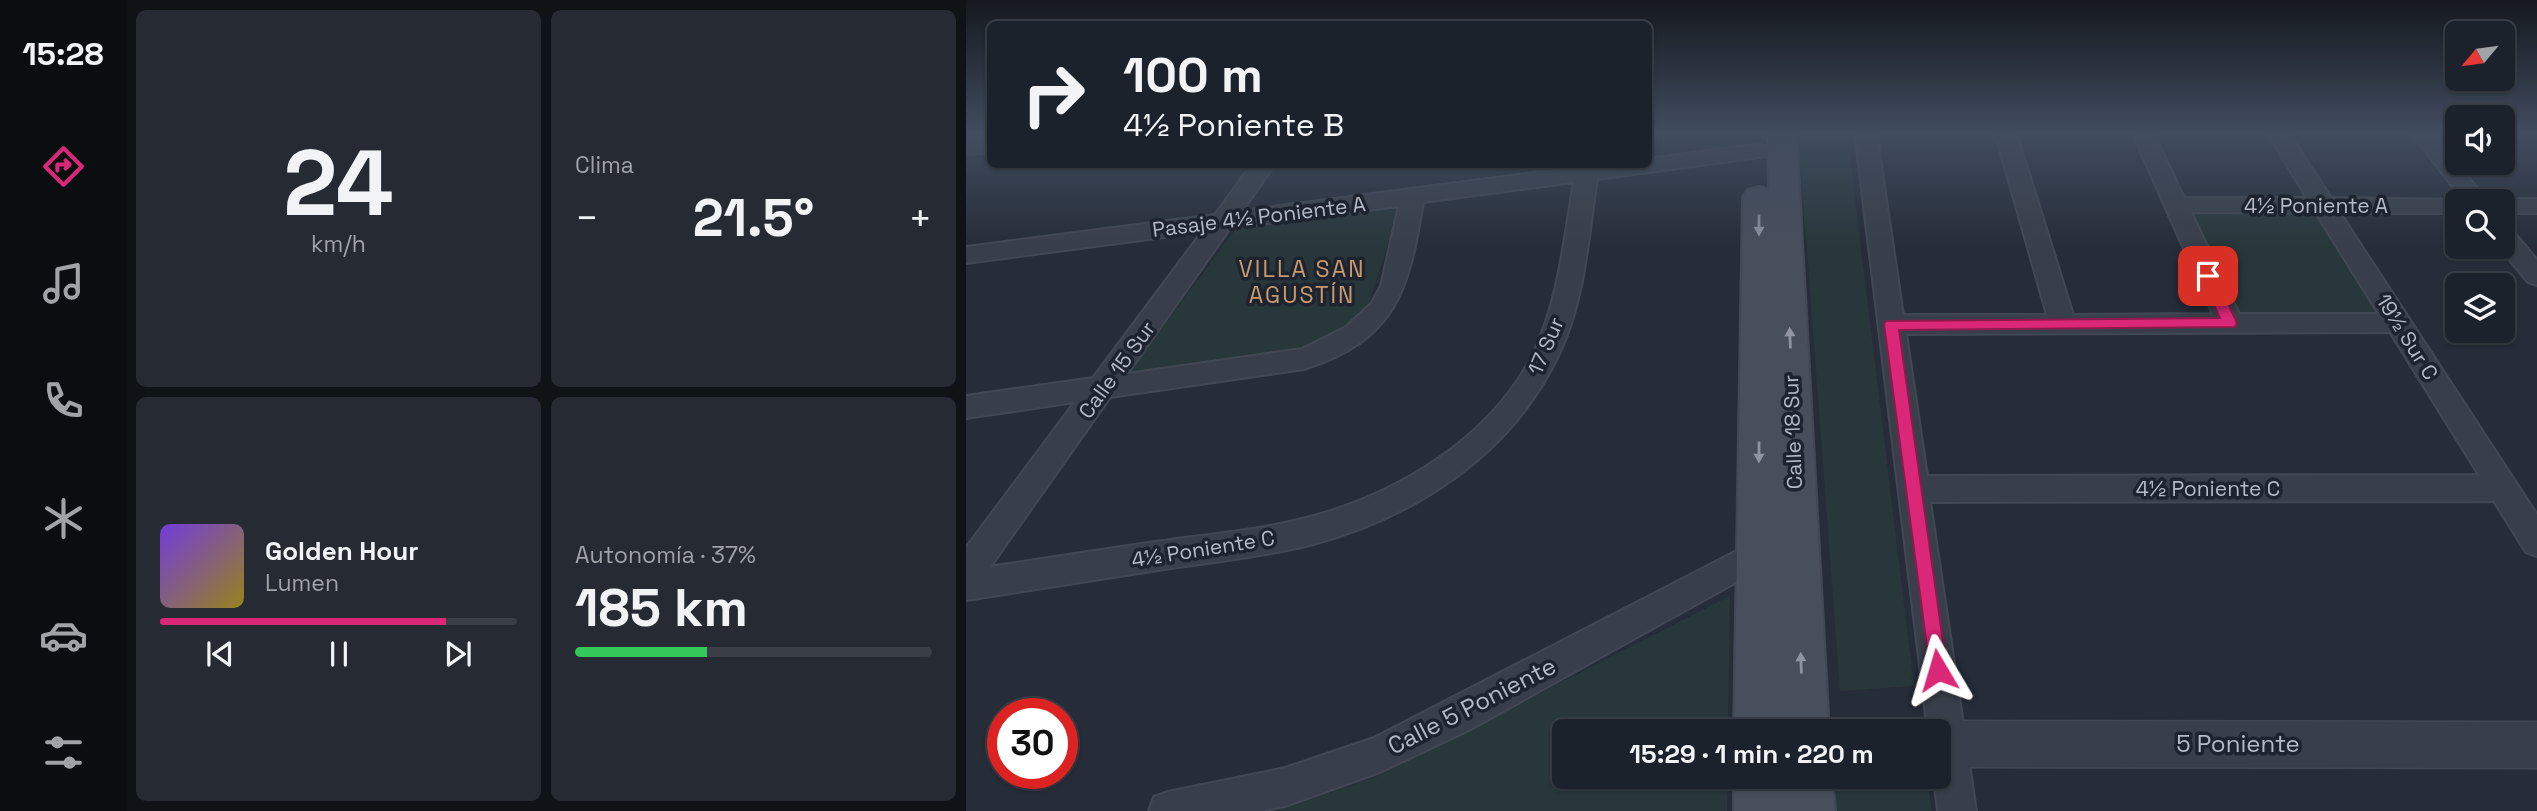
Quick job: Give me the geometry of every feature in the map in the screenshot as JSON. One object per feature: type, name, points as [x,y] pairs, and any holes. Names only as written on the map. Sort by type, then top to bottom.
[{"type":"main road","name":"Calle 18 Sur","points":[[1759,719],[1758,554],[1766,170]]},
{"type":"main road","name":"Calle 18 Sur","points":[[1769,170],[1803,719]]},
{"type":"main road","points":[[1760,789],[1760,811]]},
{"type":"main road","points":[[1807,789],[1809,811]]},
{"type":"street","name":"Calle 15 Sur","points":[[966,574],[1261,170]]},
{"type":"street","name":"Pasaje 4½ Poniente A","points":[[966,255],[1412,198],[1603,170]]},
{"type":"street","points":[[1870,170],[1913,489],[1940,719]]},
{"type":"street","points":[[2016,170],[2063,324]]},
{"type":"street","points":[[2159,170],[2230,323]]},
{"type":"street","name":"19½ Sur C","points":[[2301,170],[2537,542]]},
{"type":"street","points":[[2451,170],[2466,189]]},
{"type":"street","name":"17 Sur","points":[[1430,477],[1475,445],[1502,419],[1523,394],[1546,354],[1561,311],[1587,173]]},
{"type":"street","points":[[966,407],[1304,359],[1336,347],[1380,311],[1400,264],[1412,198]]},
{"type":"street","name":"4½ Poniente A","points":[[2175,205],[2445,206]]},
{"type":"street","points":[[2515,206],[2537,206]]},
{"type":"street","points":[[2515,249],[2537,276]]},
{"type":"street","points":[[1891,324],[2398,323]]},
{"type":"street","name":"4½ Poniente C","points":[[966,585],[1296,534],[1357,516],[1430,477]]},
{"type":"street","name":"4½ Poniente C","points":[[1913,489],[2503,488]]},
{"type":"street","name":"Calle 5 Poniente","points":[[1168,811],[1285,787],[1380,754],[1456,717],[1758,554]]},
{"type":"street","name":"5 Poniente","points":[[1951,744],[2537,745]]},
{"type":"street","points":[[1951,782],[1957,811]]},
{"type":"shaded area","points":[[1801,170],[1852,170],[1914,686],[1840,691]]},
{"type":"shaded area","points":[[1402,202],[1363,320],[1315,350],[1123,380],[1235,230],[1245,223]]},
{"type":"shaded area","points":[[2176,207],[2315,207],[2385,320],[2229,319]]},
{"type":"shaded area","points":[[1730,596],[1728,719],[1552,719],[1552,789],[1727,789],[1727,811],[1276,811],[1376,777]]},
{"type":"shaded area","points":[[1832,789],[1928,789],[1932,811],[1833,811]]},
{"type":"district","name":"VILLA SAN AGUSTÍN","points":[[1302,282]]},
{"type":"route","points":[[1938,670],[1891,324],[2230,323],[2208,276]]}]
